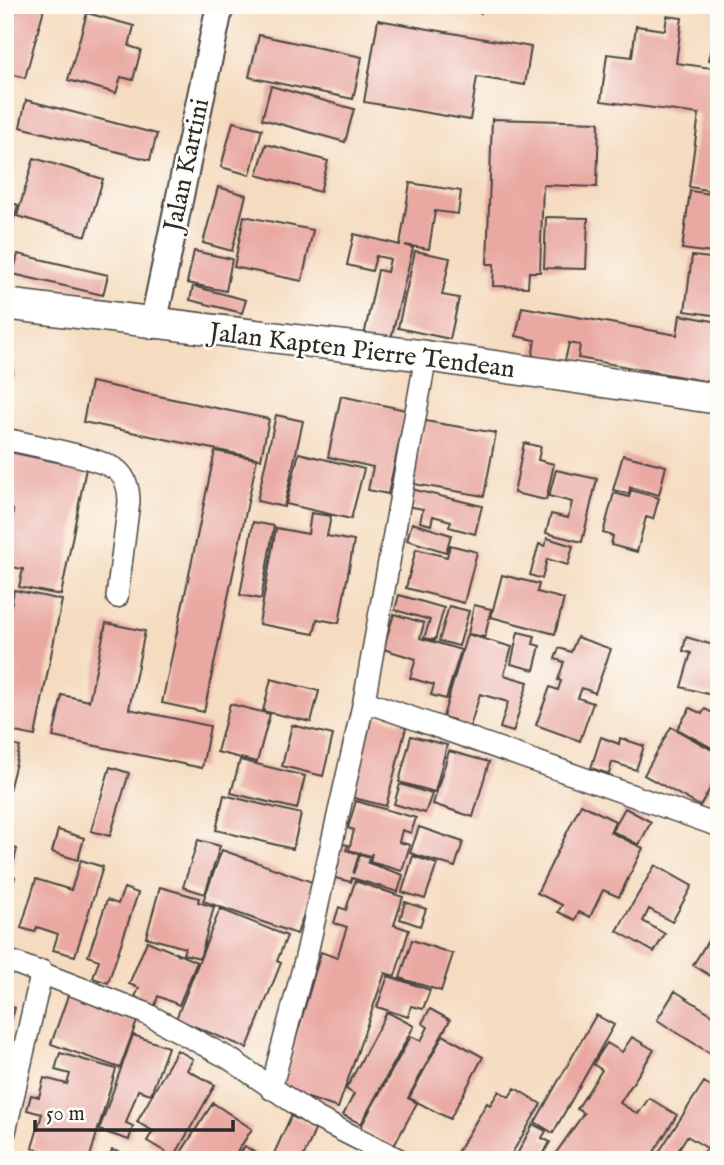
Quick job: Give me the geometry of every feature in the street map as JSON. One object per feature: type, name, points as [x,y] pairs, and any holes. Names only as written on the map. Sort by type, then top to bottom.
[{"type":"main road","name":"Jalan Kapten Pierre Tendean","points":[[5,304],[153,325],[425,356],[719,400]]},
{"type":"street","name":"Jalan Kartini","points":[[153,325],[220,5]]},
{"type":"street","points":[[271,1089],[306,957],[364,701],[425,356]]},
{"type":"street","points":[[5,439],[64,451],[118,470],[129,487],[129,502],[117,597]]},
{"type":"street","points":[[364,701],[719,826]]},
{"type":"street","points":[[5,959],[42,971],[145,1013],[230,1059],[315,1117],[400,1160]]},
{"type":"street","points":[[5,1132],[42,971]]},
{"type":"building","points":[[17,5],[45,5],[25,78],[5,72],[5,49]]},
{"type":"building","points":[[455,5],[483,5],[481,13]]},
{"type":"building","points":[[87,13],[134,26],[129,46],[141,50],[133,80],[121,77],[116,93],[68,80]]},
{"type":"building","points":[[667,16],[682,18],[676,63],[719,69],[719,192],[689,187],[699,114],[601,101],[607,54],[632,57],[636,26],[665,30]]},
{"type":"building","points":[[378,20],[531,47],[525,85],[477,77],[470,120],[364,102]]},
{"type":"building","points":[[719,20],[719,62],[709,60]]},
{"type":"building","points":[[259,35],[362,57],[353,99],[249,77]]},
{"type":"building","points":[[271,86],[354,109],[345,142],[262,119]]},
{"type":"building","points":[[26,100],[157,134],[150,160],[20,127]]},
{"type":"building","points":[[492,119],[599,122],[597,187],[543,185],[540,272],[529,272],[528,287],[493,286],[494,264],[487,264]]},
{"type":"building","points":[[233,122],[262,129],[250,175],[221,167]]},
{"type":"building","points":[[266,144],[328,161],[320,192],[257,175]]},
{"type":"building","points":[[34,158],[103,179],[86,236],[17,216]]},
{"type":"building","points":[[410,183],[461,191],[458,214],[435,211],[429,249],[405,245],[413,248],[389,347],[363,341],[378,270],[387,272],[390,259],[376,256],[372,271],[347,265],[354,234],[400,245]]},
{"type":"building","points":[[218,187],[246,195],[232,251],[203,243]]},
{"type":"building","points":[[690,191],[719,195],[719,254],[682,249]]},
{"type":"building","points":[[5,201],[18,205],[6,246],[5,246]]},
{"type":"building","points":[[244,216],[313,230],[302,281],[234,267]]},
{"type":"building","points":[[546,217],[588,218],[586,269],[544,268]]},
{"type":"building","points":[[194,251],[232,259],[226,291],[187,283]]},
{"type":"building","points":[[415,251],[450,258],[442,295],[459,298],[450,339],[398,328]]},
{"type":"building","points":[[18,254],[108,275],[103,295],[13,274]]},
{"type":"building","points":[[692,256],[719,259],[719,316],[685,311]]},
{"type":"building","points":[[193,286],[246,300],[242,313],[190,300]]},
{"type":"building","points":[[522,307],[677,335],[680,315],[719,322],[715,383],[578,358],[580,345],[569,343],[564,365],[532,359],[535,340],[516,336]]},
{"type":"building","points":[[5,368],[13,370],[6,397],[5,397]]},
{"type":"building","points":[[91,382],[269,419],[261,459],[83,422]]},
{"type":"building","points":[[341,396],[406,410],[388,494],[368,490],[373,467],[328,457]]},
{"type":"building","points":[[276,415],[303,421],[284,507],[257,501]]},
{"type":"building","points":[[425,421],[496,433],[484,496],[414,484]]},
{"type":"building","points":[[524,443],[541,447],[538,460],[554,464],[546,500],[514,493]]},
{"type":"building","points":[[5,451],[86,468],[61,595],[19,587],[23,569],[5,566],[5,518],[12,519],[13,510],[5,509]]},
{"type":"building","points":[[215,451],[257,459],[204,712],[162,703]]},
{"type":"building","points":[[299,453],[364,469],[351,519],[286,504]]},
{"type":"building","points":[[623,455],[666,466],[659,495],[630,487],[629,494],[613,490]]},
{"type":"building","points":[[556,470],[597,479],[582,542],[546,533],[551,514],[568,518],[572,502],[549,496]]},
{"type":"building","points":[[411,489],[482,506],[475,534],[449,527],[451,521],[433,516],[431,525],[420,522],[423,509],[407,506]]},
{"type":"building","points":[[631,490],[659,498],[653,519],[646,517],[637,552],[611,545],[613,536],[603,533],[614,493],[629,497]]},
{"type":"building","points":[[311,513],[331,516],[327,536],[354,541],[339,623],[317,619],[314,634],[259,624],[276,528],[308,534]]},
{"type":"building","points":[[253,522],[274,526],[261,599],[240,595]]},
{"type":"building","points":[[412,523],[451,535],[446,552],[407,540]]},
{"type":"building","points":[[547,538],[573,546],[568,565],[547,559],[542,579],[530,575],[539,544],[545,546]]},
{"type":"building","points":[[450,545],[477,552],[464,603],[406,588],[416,549],[447,557]]},
{"type":"building","points":[[502,575],[539,584],[537,592],[564,599],[555,634],[491,617]]},
{"type":"building","points":[[14,590],[62,600],[35,736],[5,730],[5,635]]},
{"type":"building","points":[[399,595],[444,608],[435,640],[424,638],[430,620],[395,610]]},
{"type":"building","points":[[474,605],[491,609],[485,637],[468,634]]},
{"type":"building","points":[[449,606],[469,611],[459,646],[439,641]]},
{"type":"building","points":[[394,614],[424,623],[420,638],[461,650],[446,699],[431,695],[434,685],[410,678],[416,659],[383,649]]},
{"type":"building","points":[[106,623],[145,631],[129,709],[210,726],[202,768],[53,737],[62,695],[89,701]]},
{"type":"building","points":[[518,632],[535,636],[533,644],[540,646],[534,670],[511,664]]},
{"type":"building","points":[[467,634],[512,647],[504,675],[528,682],[513,732],[500,728],[508,702],[480,694],[469,730],[453,725],[454,720],[443,717]]},
{"type":"building","points":[[577,637],[611,649],[595,693],[582,688],[578,698],[593,703],[580,741],[536,725],[550,687],[558,690],[561,681],[558,680],[564,662],[555,659],[559,648],[571,652]]},
{"type":"building","points":[[686,637],[713,645],[715,638],[719,639],[719,697],[681,687],[691,653],[683,651]]},
{"type":"building","points":[[271,679],[319,691],[311,722],[263,711]]},
{"type":"building","points":[[230,704],[270,714],[257,762],[217,752]]},
{"type":"building","points":[[690,708],[702,714],[705,709],[719,716],[719,752],[677,729]]},
{"type":"building","points":[[370,715],[407,724],[386,806],[350,797]]},
{"type":"building","points":[[292,725],[333,735],[323,776],[282,766]]},
{"type":"building","points":[[671,727],[719,754],[719,773],[700,806],[644,775]]},
{"type":"building","points":[[411,736],[447,745],[435,792],[399,782]]},
{"type":"building","points":[[601,737],[619,744],[620,738],[644,746],[636,770],[612,762],[609,774],[591,768]]},
{"type":"building","points":[[5,743],[20,747],[6,802],[5,802]]},
{"type":"building","points":[[449,751],[489,762],[473,817],[433,804]]},
{"type":"building","points":[[240,760],[305,776],[297,809],[231,793]]},
{"type":"building","points":[[110,767],[129,773],[110,836],[91,831]]},
{"type":"building","points":[[400,784],[432,794],[425,813],[394,804]]},
{"type":"building","points":[[224,795],[301,814],[293,849],[216,830]]},
{"type":"building","points":[[356,801],[416,818],[411,833],[402,830],[399,842],[410,845],[402,871],[370,862],[372,853],[371,856],[349,850],[354,830],[348,828]]},
{"type":"building","points":[[581,804],[615,821],[610,832],[643,848],[619,897],[603,890],[590,917],[579,912],[575,920],[558,912],[562,905],[537,893]]},
{"type":"building","points":[[625,808],[651,822],[639,845],[612,831]]},
{"type":"building","points":[[419,827],[463,842],[455,867],[410,853]]},
{"type":"building","points":[[58,830],[84,838],[78,860],[52,852]]},
{"type":"building","points":[[198,840],[220,846],[205,894],[183,887]]},
{"type":"building","points":[[338,843],[348,845],[346,850],[359,854],[353,874],[360,855],[370,858],[368,863],[403,875],[398,892],[352,878],[351,882],[328,876]]},
{"type":"building","points":[[5,845],[17,849],[13,865],[5,863]]},
{"type":"building","points":[[222,850],[315,883],[297,934],[203,901]]},
{"type":"building","points":[[413,856],[437,864],[425,899],[402,892]]},
{"type":"building","points":[[81,860],[103,867],[75,956],[53,950],[58,934],[37,927],[35,932],[21,928],[36,879],[71,890]]},
{"type":"building","points":[[655,865],[692,886],[672,922],[649,909],[643,921],[665,934],[654,952],[617,931]]},
{"type":"building","points":[[5,874],[15,877],[6,907],[5,907]]},
{"type":"building","points":[[355,881],[403,897],[394,925],[409,930],[395,976],[385,973],[338,1108],[281,1089],[321,952],[337,958],[347,927],[334,923],[339,907],[346,910]]},
{"type":"building","points":[[160,887],[199,898],[198,902],[214,907],[200,958],[183,954],[185,948],[146,937]]},
{"type":"building","points":[[124,888],[138,893],[108,983],[93,978],[99,960],[88,956],[107,900],[118,904]]},
{"type":"building","points":[[405,902],[426,909],[420,926],[400,919]]},
{"type":"building","points":[[220,909],[287,936],[277,961],[281,963],[247,1048],[176,1019]]},
{"type":"building","points":[[719,923],[719,977],[717,980],[693,965]]},
{"type":"building","points":[[412,940],[453,954],[441,991],[400,978]]},
{"type":"building","points":[[147,941],[197,962],[179,1005],[158,996],[155,1006],[135,997],[139,988],[129,984]]},
{"type":"building","points":[[388,976],[430,990],[423,1009],[411,1006],[408,1017],[377,1007]]},
{"type":"building","points":[[71,987],[101,998],[98,1007],[137,1021],[120,1068],[51,1044]]},
{"type":"building","points":[[675,991],[719,1019],[719,1059],[657,1020]]},
{"type":"building","points":[[5,1005],[15,1008],[6,1039],[5,1038]]},
{"type":"building","points":[[430,1009],[450,1020],[408,1098],[417,1103],[394,1146],[360,1128],[411,1036],[421,1041],[428,1027],[422,1023]]},
{"type":"building","points":[[387,1012],[414,1026],[361,1124],[343,1115],[354,1094],[346,1089]]},
{"type":"building","points":[[596,1015],[614,1025],[553,1133],[535,1122]]},
{"type":"building","points":[[133,1035],[168,1047],[151,1094],[138,1090],[126,1123],[133,1126],[129,1140],[99,1130]]},
{"type":"building","points":[[443,1035],[483,1057],[450,1119],[409,1098]]},
{"type":"building","points":[[632,1037],[654,1050],[620,1103],[638,1114],[649,1098],[677,1115],[649,1160],[551,1160],[584,1113],[577,1109],[602,1070],[593,1064],[607,1043],[622,1052]]},
{"type":"building","points":[[177,1050],[193,1059],[187,1070],[215,1085],[174,1157],[147,1141],[153,1131],[137,1122]]},
{"type":"building","points":[[60,1053],[116,1069],[89,1160],[74,1160],[32,1148],[42,1114],[27,1110],[31,1095],[39,1097],[44,1078],[67,1084],[70,1074],[55,1070]]},
{"type":"building","points":[[704,1082],[719,1091],[719,1160],[700,1160],[707,1148],[687,1136],[672,1160],[654,1160]]},
{"type":"building","points":[[515,1088],[541,1104],[508,1160],[499,1160],[485,1151],[479,1160],[462,1160],[455,1156],[487,1103],[490,1105],[499,1091],[509,1097]]},
{"type":"building","points":[[213,1103],[252,1129],[232,1160],[176,1160]]},
{"type":"building","points":[[291,1116],[316,1128],[302,1160],[271,1160]]},
{"type":"building","points":[[533,1124],[546,1131],[542,1138],[550,1142],[540,1160],[514,1160]]},
{"type":"building","points":[[245,1146],[266,1160],[236,1160]]},
{"type":"building","points":[[112,1150],[142,1159],[142,1160],[109,1160]]}]
